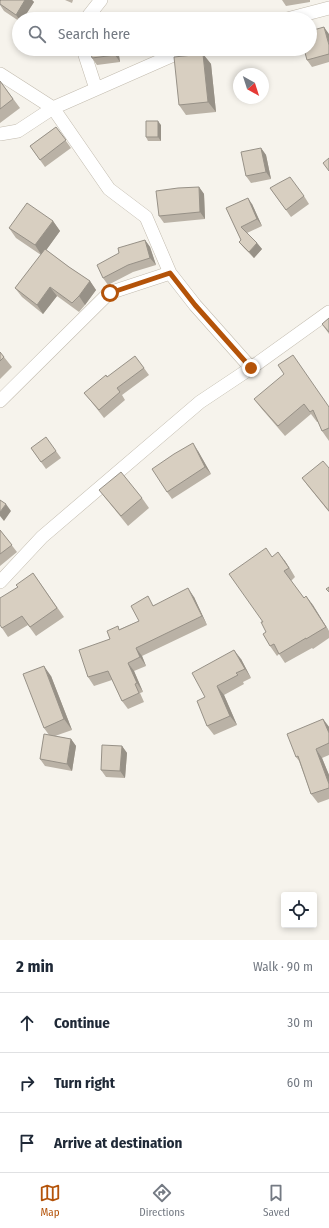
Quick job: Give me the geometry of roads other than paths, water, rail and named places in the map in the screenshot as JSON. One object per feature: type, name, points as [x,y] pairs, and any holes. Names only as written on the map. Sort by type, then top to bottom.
[{"type":"street","points":[[92,12],[101,0]]},
{"type":"street","points":[[314,12],[329,8]]},
{"type":"street","points":[[85,56],[96,89]]},
{"type":"street","points":[[0,134],[18,131],[54,108],[171,56]]},
{"type":"street","points":[[0,74],[54,108],[109,189],[146,217],[170,273],[195,305],[251,368]]},
{"type":"street","points":[[0,401],[110,293],[170,273]]},
{"type":"street","points":[[0,582],[42,537],[200,402],[251,368],[329,312]]}]
